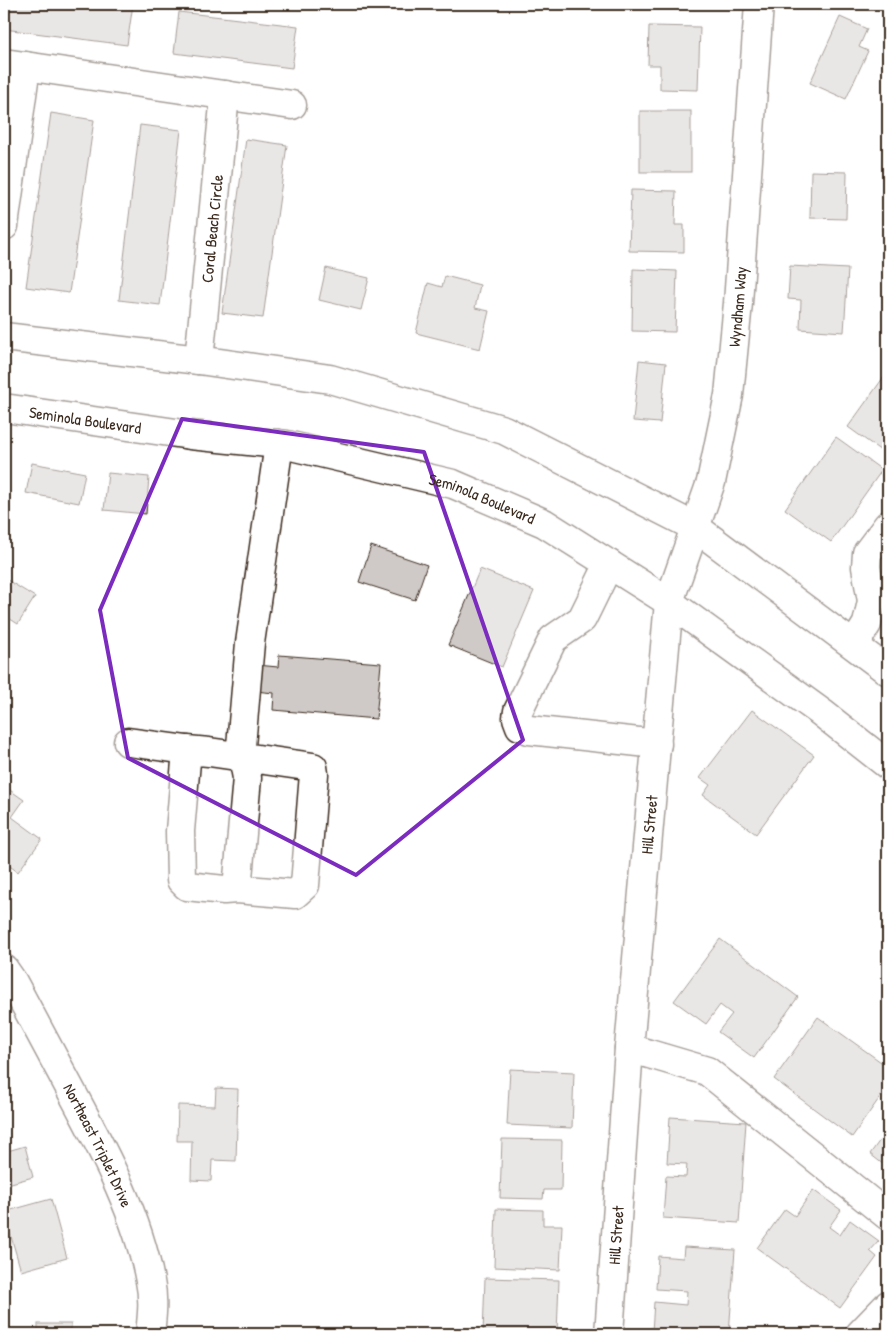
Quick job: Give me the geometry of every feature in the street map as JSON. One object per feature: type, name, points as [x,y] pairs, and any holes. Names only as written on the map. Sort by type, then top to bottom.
[{"type":"street","name":"Wyndham Way","points":[[669,602],[711,482],[729,395],[738,302],[759,4]]},
{"type":"street","points":[[4,226],[15,65],[292,105]]},
{"type":"street","name":"Coral Beach Circle","points":[[199,360],[225,95]]},
{"type":"street","points":[[4,337],[199,360],[330,378],[504,430],[695,527],[888,671]]},
{"type":"street","name":"Seminola Boulevard","points":[[4,408],[190,435],[287,445],[453,484],[544,523],[669,602],[822,713],[888,765]]},
{"type":"street","points":[[237,889],[247,778],[241,746],[250,643],[279,444]]},
{"type":"street","points":[[854,645],[867,624],[872,601],[866,567],[867,553],[888,525]]},
{"type":"street","points":[[609,564],[582,619],[553,639],[518,711],[517,718],[520,726],[529,730],[657,744]]},
{"type":"street","name":"Hill Street","points":[[609,1334],[629,1048],[669,602]]},
{"type":"street","points":[[128,742],[313,767],[305,885],[295,894],[187,886],[180,880],[180,831],[187,750]]},
{"type":"street","name":"Northeast Triplet Drive","points":[[4,969],[13,982],[95,1135],[126,1199],[150,1282],[153,1304],[150,1334]]},
{"type":"street","points":[[629,1048],[707,1072],[888,1216]]},
{"type":"street","points":[[860,1334],[888,1305]]},
{"type":"highlighted area","points":[[182,419],[424,452],[523,740],[356,875],[128,758],[100,610]]},
{"type":"building","points":[[4,4],[133,4],[127,45],[4,29]]},
{"type":"building","points":[[179,12],[298,26],[292,68],[174,53]]},
{"type":"building","points":[[840,17],[867,29],[859,47],[868,51],[846,99],[810,83]]},
{"type":"building","points":[[649,26],[700,27],[698,90],[660,89],[660,65],[648,65]]},
{"type":"building","points":[[640,111],[691,111],[691,172],[640,172]]},
{"type":"building","points":[[51,113],[94,120],[69,293],[26,287]]},
{"type":"building","points":[[140,125],[181,130],[160,305],[119,300]]},
{"type":"building","points":[[246,139],[287,145],[263,318],[222,313]]},
{"type":"building","points":[[811,171],[847,172],[846,219],[810,218]]},
{"type":"building","points":[[631,190],[676,191],[675,225],[684,225],[684,252],[629,251]]},
{"type":"building","points":[[790,266],[848,269],[844,332],[800,329],[801,300],[788,299]]},
{"type":"building","points":[[326,268],[369,278],[361,310],[319,300]]},
{"type":"building","points":[[633,269],[677,271],[675,332],[632,331]]},
{"type":"building","points":[[445,276],[480,285],[475,308],[489,311],[480,349],[416,333],[428,283],[442,287]]},
{"type":"building","points":[[639,360],[666,363],[660,423],[633,421]]},
{"type":"building","points":[[888,371],[888,456],[848,427]]},
{"type":"building","points":[[836,437],[882,470],[831,542],[785,509]]},
{"type":"building","points":[[32,463],[85,473],[79,503],[26,493]]},
{"type":"building","points":[[108,473],[149,477],[146,514],[104,510]]},
{"type":"building","points":[[371,546],[427,565],[415,600],[359,582]]},
{"type":"building","points":[[888,564],[888,575],[883,571]]},
{"type":"building","points":[[480,569],[534,591],[502,667],[448,645]]},
{"type":"building","points":[[4,578],[35,597],[18,624],[4,615]]},
{"type":"building","points":[[279,655],[381,663],[376,719],[273,710],[274,693],[255,691],[257,665],[278,667]]},
{"type":"building","points":[[752,710],[814,755],[756,834],[703,795],[710,785],[700,778]]},
{"type":"building","points":[[4,786],[24,800],[12,817],[42,839],[18,872],[4,862]]},
{"type":"building","points":[[720,939],[798,997],[754,1058],[718,1032],[732,1014],[720,1005],[706,1024],[674,1001]]},
{"type":"building","points":[[818,1017],[888,1067],[888,1086],[852,1137],[774,1079]]},
{"type":"building","points":[[510,1069],[574,1072],[572,1128],[507,1125]]},
{"type":"building","points":[[216,1088],[238,1089],[236,1161],[212,1160],[211,1181],[191,1180],[192,1141],[177,1141],[178,1105],[215,1106]]},
{"type":"building","points":[[670,1117],[746,1122],[739,1223],[663,1218],[666,1176],[686,1177],[687,1164],[667,1163]]},
{"type":"building","points":[[888,1129],[888,1168],[870,1154]]},
{"type":"building","points":[[502,1139],[562,1140],[561,1190],[544,1190],[543,1199],[500,1198]]},
{"type":"building","points":[[25,1146],[33,1177],[4,1185],[4,1152]]},
{"type":"building","points":[[813,1190],[841,1210],[829,1227],[840,1235],[850,1220],[879,1241],[870,1251],[877,1257],[840,1308],[757,1248],[785,1209],[795,1216]]},
{"type":"building","points":[[51,1199],[67,1258],[21,1271],[4,1212]]},
{"type":"building","points":[[496,1209],[543,1210],[543,1225],[562,1225],[560,1270],[494,1267]]},
{"type":"building","points":[[684,1247],[735,1250],[729,1334],[666,1334],[652,1332],[654,1302],[686,1305],[687,1291],[656,1289],[658,1256],[683,1258]]},
{"type":"building","points":[[485,1278],[559,1280],[557,1334],[483,1334]]},
{"type":"building","points":[[38,1324],[71,1324],[71,1334],[38,1334]]},
{"type":"building","points":[[888,1326],[888,1334],[882,1334],[880,1331]]}]
